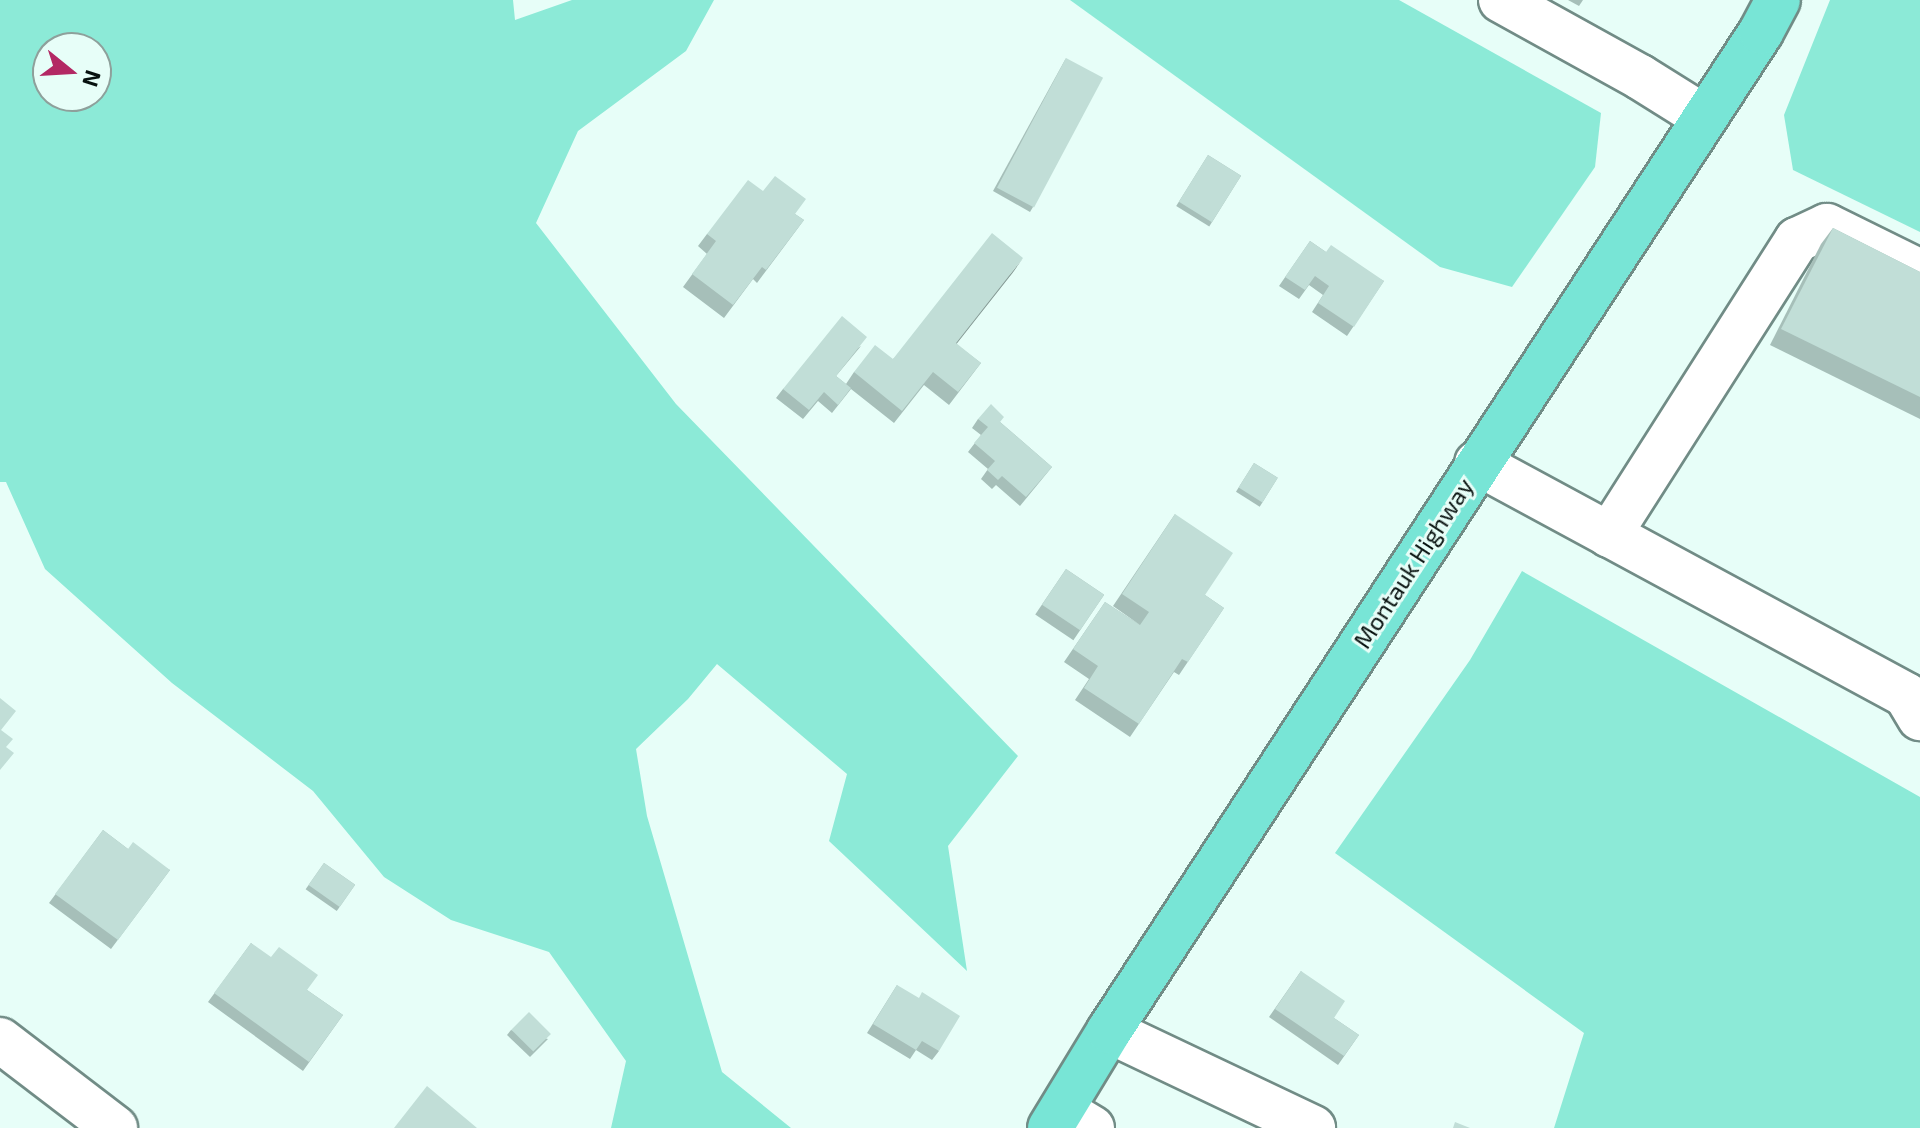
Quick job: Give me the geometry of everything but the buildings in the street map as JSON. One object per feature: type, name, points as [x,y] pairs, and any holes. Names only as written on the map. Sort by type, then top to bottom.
[{"type":"main road","name":"Montauk Highway","points":[[1068,1122],[1109,1031],[1778,0]]},
{"type":"street","points":[[1501,0],[1640,77],[1704,117]]},
{"type":"street","points":[[1609,535],[1797,240],[1827,226],[1920,272]]},
{"type":"street","points":[[1477,463],[1906,695],[1920,718]]},
{"type":"street","points":[[1109,1031],[1313,1128]]},
{"type":"street","points":[[0,1040],[115,1128]]},
{"type":"green space","points":[[0,0],[513,0],[515,20],[572,0],[714,0],[686,51],[578,131],[536,223],[676,404],[1018,756],[948,846],[967,971],[829,841],[847,774],[717,664],[688,699],[636,749],[647,816],[722,1072],[791,1128],[611,1128],[626,1061],[549,952],[451,920],[384,877],[313,791],[172,683],[45,569],[6,482],[0,482]]},
{"type":"green space","points":[[1070,0],[1399,0],[1601,113],[1595,167],[1512,287],[1440,267]]},
{"type":"green space","points":[[1830,0],[1920,0],[1920,232],[1793,170],[1784,115]]},
{"type":"green space","points":[[1522,571],[1920,797],[1920,1128],[1554,1128],[1584,1033],[1335,853],[1470,660]]}]
